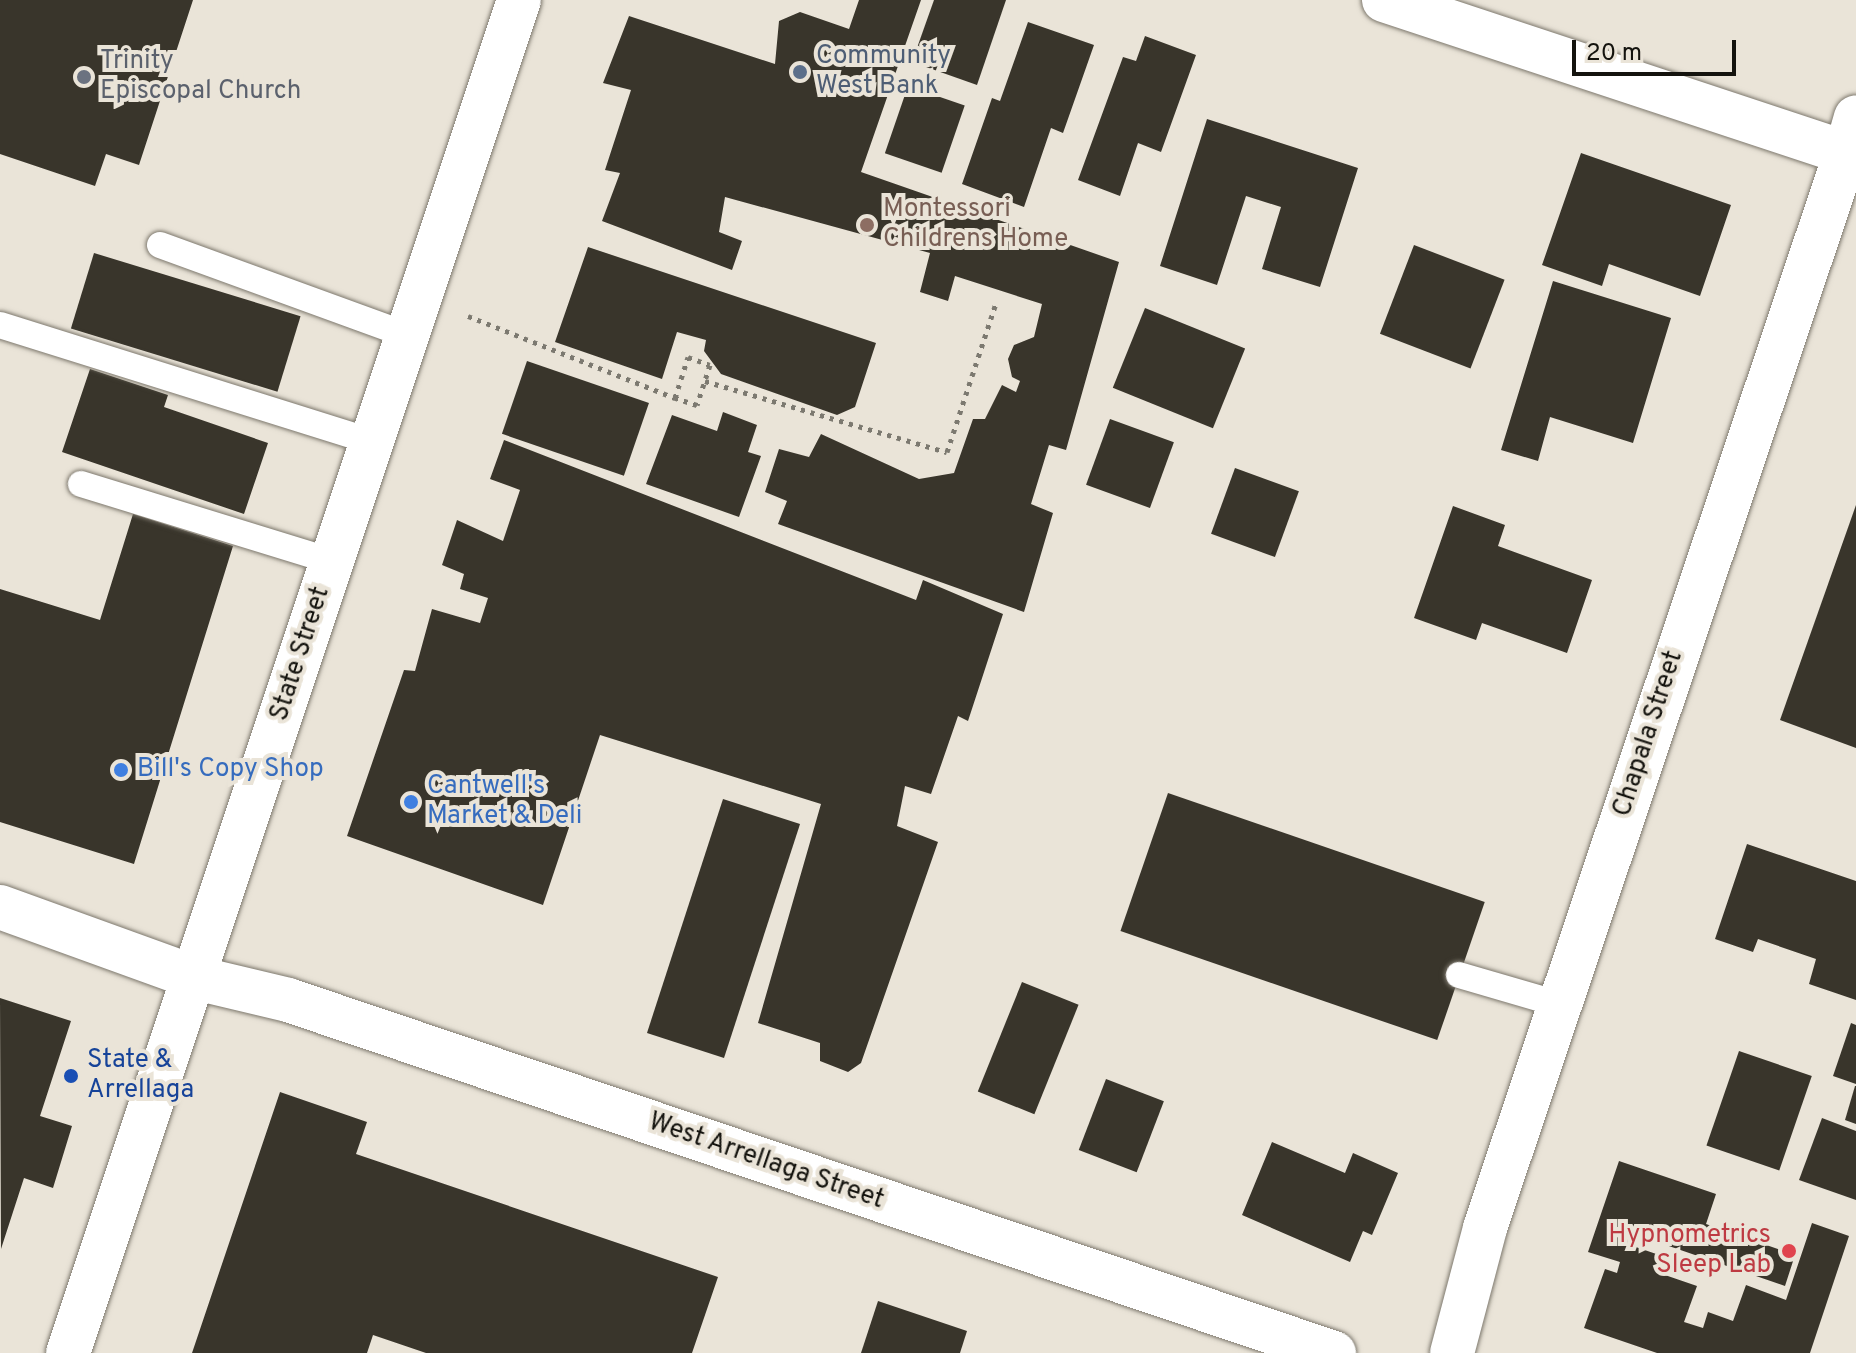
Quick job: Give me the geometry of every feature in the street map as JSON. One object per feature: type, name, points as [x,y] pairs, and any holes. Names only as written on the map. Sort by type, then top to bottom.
[{"type":"street","name":"State Street","points":[[68,1353],[173,1030],[196,978],[331,561],[519,0]]},
{"type":"street","points":[[1384,0],[1853,142]]},
{"type":"street","name":"Chapala Street","points":[[1452,1353],[1485,1228],[1559,1004],[1853,142]]},
{"type":"street","name":"West Arrellaga Street","points":[[0,907],[196,978],[288,1000],[1334,1353]]},
{"type":"lane","points":[[160,245],[407,335]]},
{"type":"lane","points":[[0,325],[371,441]]},
{"type":"lane","points":[[81,484],[331,561]]},
{"type":"lane","points":[[1459,975],[1559,1004]]},
{"type":"path","points":[[421,293],[510,337],[675,398],[697,405],[710,365],[688,357],[675,398]]},
{"type":"path","points":[[705,381],[947,452],[996,303]]},
{"type":"building","name":"Trinity Episcopal Church","points":[[0,0],[193,0],[139,165],[106,154],[95,186],[0,154]]},
{"type":"building","points":[[859,0],[921,0],[861,172],[1119,262],[1066,450],[1049,445],[1031,504],[1053,513],[1024,612],[778,524],[787,501],[765,492],[779,449],[809,457],[821,434],[919,479],[954,473],[973,419],[985,419],[1002,385],[1016,392],[1020,381],[1012,377],[1008,359],[1014,345],[1034,337],[1042,304],[955,276],[948,301],[920,292],[930,253],[725,197],[719,232],[742,241],[732,270],[602,221],[620,173],[605,170],[631,90],[603,83],[629,16],[775,64],[779,21],[800,12],[849,29]]},
{"type":"building","points":[[934,0],[1006,0],[977,85],[912,62]]},
{"type":"building","points":[[1028,22],[1094,45],[1063,133],[1051,128],[1024,207],[962,184],[992,98],[1000,101]]},
{"type":"building","points":[[1145,36],[1196,55],[1161,152],[1138,143],[1120,196],[1078,180],[1123,57],[1136,61]]},
{"type":"building","points":[[908,86],[965,106],[942,173],[885,153]]},
{"type":"building","points":[[1207,119],[1358,168],[1320,287],[1262,269],[1281,207],[1246,196],[1217,285],[1160,266]]},
{"type":"building","points":[[1581,153],[1731,205],[1700,296],[1609,264],[1602,286],[1542,265]]},
{"type":"building","points":[[1414,245],[1505,280],[1471,368],[1380,334]]},
{"type":"building","points":[[588,247],[876,343],[855,407],[837,415],[721,374],[704,351],[706,340],[677,332],[662,379],[555,342]]},
{"type":"building","points":[[94,253],[301,316],[277,392],[71,329]]},
{"type":"building","points":[[1553,281],[1671,318],[1633,443],[1550,417],[1538,461],[1501,450]]},
{"type":"building","points":[[1145,308],[1245,348],[1213,428],[1113,388]]},
{"type":"building","points":[[527,361],[649,403],[624,476],[502,434]]},
{"type":"building","points":[[90,369],[168,395],[164,407],[268,443],[244,514],[62,452]]},
{"type":"building","points":[[723,412],[757,425],[748,452],[761,456],[739,517],[646,484],[672,415],[717,431]]},
{"type":"building","points":[[1110,419],[1174,442],[1150,508],[1086,485]]},
{"type":"building","points":[[504,440],[916,600],[923,580],[1003,614],[968,721],[958,716],[931,794],[905,786],[897,826],[938,842],[861,1063],[848,1072],[820,1061],[820,1043],[758,1023],[821,804],[600,735],[543,905],[347,836],[404,670],[415,671],[432,609],[480,623],[488,598],[460,589],[464,574],[442,565],[457,520],[503,541],[520,490],[490,479]]},
{"type":"building","points":[[1235,468],[1299,491],[1275,557],[1211,534]]},
{"type":"building","points":[[1856,505],[1856,748],[1780,720]]},
{"type":"building","points":[[1453,506],[1505,525],[1498,546],[1592,580],[1567,653],[1482,623],[1476,640],[1414,618]]},
{"type":"building","points":[[133,514],[233,546],[134,864],[0,822],[0,589],[100,620]]},
{"type":"building","points":[[1168,793],[1485,902],[1437,1040],[1120,931]]},
{"type":"building","points":[[723,799],[800,824],[724,1058],[647,1033]]},
{"type":"building","points":[[1747,844],[1856,881],[1856,1000],[1809,984],[1816,959],[1758,939],[1753,952],[1715,939]]},
{"type":"building","points":[[1022,982],[1079,1005],[1034,1114],[978,1091]]},
{"type":"building","points":[[0,998],[71,1021],[40,1116],[72,1126],[53,1188],[24,1178],[1,1249]]},
{"type":"building","points":[[1851,1023],[1856,1025],[1856,1084],[1833,1076]]},
{"type":"building","points":[[1739,1051],[1812,1076],[1779,1171],[1706,1146]]},
{"type":"building","points":[[1106,1079],[1164,1101],[1137,1172],[1079,1150]]},
{"type":"building","points":[[1856,1086],[1856,1124],[1845,1120]]},
{"type":"building","points":[[280,1092],[367,1122],[356,1154],[718,1277],[692,1353],[426,1353],[373,1335],[367,1353],[192,1353]]},
{"type":"building","points":[[1822,1118],[1856,1131],[1856,1200],[1799,1180]]},
{"type":"building","points":[[1272,1142],[1345,1173],[1353,1153],[1398,1173],[1372,1235],[1363,1231],[1350,1262],[1242,1215]]},
{"type":"building","points":[[1619,1161],[1716,1194],[1706,1224],[1795,1255],[1785,1286],[1634,1234],[1630,1245],[1668,1258],[1662,1274],[1697,1286],[1684,1322],[1703,1328],[1708,1312],[1733,1321],[1746,1285],[1786,1300],[1812,1223],[1849,1236],[1810,1353],[1657,1353],[1584,1328],[1605,1269],[1617,1273],[1620,1262],[1588,1252]]},
{"type":"building","points":[[878,1301],[967,1331],[960,1353],[861,1353]]},
{"type":"place","name":"Community West Bank","points":[[800,72]]},
{"type":"place","name":"Trinity Episcopal Church","points":[[84,77]]},
{"type":"place","name":"Montessori Childrens Home","points":[[867,225]]},
{"type":"place","name":"Bill's Copy Shop","points":[[121,770]]},
{"type":"place","name":"Cantwell's Market & Deli","points":[[411,802]]},
{"type":"place","name":"State & Arrellaga","points":[[71,1076]]},
{"type":"place","name":"Hypnometrics Sleep Lab","points":[[1789,1251]]}]
